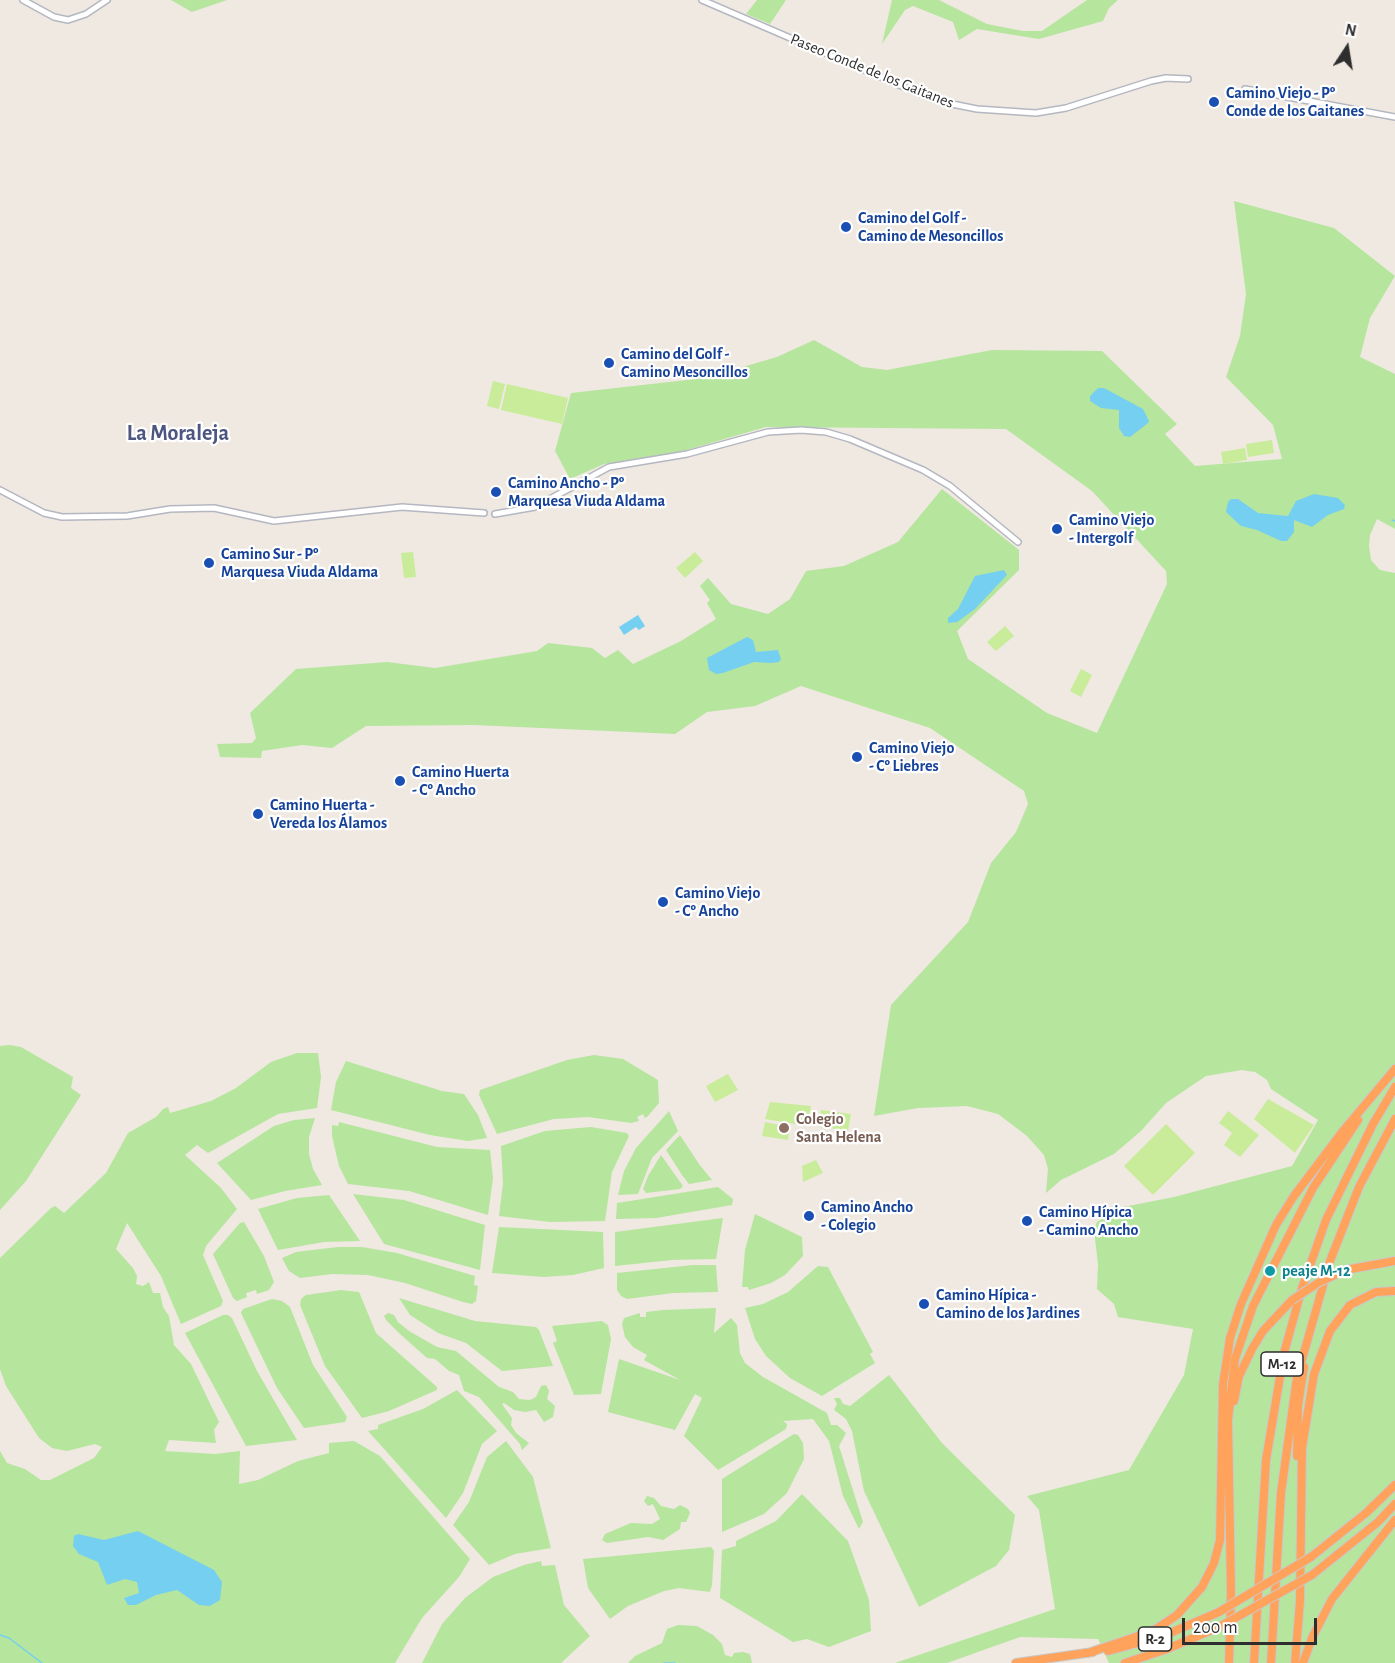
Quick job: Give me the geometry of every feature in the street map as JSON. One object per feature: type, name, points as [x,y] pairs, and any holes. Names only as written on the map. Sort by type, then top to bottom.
[{"type":"highway","points":[[1088,1653],[1153,1631],[1177,1615],[1202,1587],[1214,1563],[1220,1540],[1222,1384],[1230,1338],[1241,1304],[1276,1225],[1294,1196],[1316,1164],[1395,1069]]},
{"type":"highway","name":"M-12","points":[[1254,1663],[1266,1460],[1284,1353],[1302,1288],[1326,1221],[1373,1124],[1395,1086]]},
{"type":"highway","points":[[1228,1663],[1231,1592],[1227,1420],[1230,1385],[1240,1337],[1313,1188],[1380,1087]]},
{"type":"highway","name":"M-12","points":[[1271,1663],[1281,1494],[1289,1418],[1304,1345],[1321,1289],[1359,1187],[1395,1119]]},
{"type":"highway","points":[[1229,1461],[1232,1410],[1239,1376],[1263,1331],[1292,1300],[1318,1283],[1345,1270],[1395,1261]]},
{"type":"highway","points":[[1300,1548],[1297,1490],[1298,1406],[1321,1289]]},
{"type":"highway","points":[[1295,1663],[1304,1430],[1311,1385],[1321,1352],[1335,1323],[1350,1305],[1376,1292],[1395,1291]]},
{"type":"highway","name":"R-2","points":[[1016,1663],[1120,1649],[1163,1636],[1219,1612],[1311,1557],[1366,1513],[1395,1485]]},
{"type":"highway","name":"R-2","points":[[1125,1663],[1220,1627],[1312,1575],[1378,1522],[1395,1504]]},
{"type":"highway","points":[[1303,1663],[1312,1638],[1332,1599],[1395,1521]]},
{"type":"street","points":[[23,0],[56,18],[68,20],[86,14],[106,0]]},
{"type":"street","name":"Paseo Conde de los Gaitanes","points":[[702,0],[913,91],[942,102],[977,109],[1036,113],[1066,108],[1151,81],[1166,78],[1188,79]]},
{"type":"street","points":[[1245,89],[1395,117]]},
{"type":"street","points":[[495,514],[535,507],[609,467],[687,454],[768,432],[801,430],[826,432],[850,439],[923,470],[950,486],[1018,542]]},
{"type":"street","points":[[0,490],[44,513],[62,517],[127,516],[170,509],[214,508],[274,521],[402,507],[484,513]]},
{"type":"green space","points":[[171,0],[227,0],[192,12]]},
{"type":"green space","points":[[757,0],[786,0],[770,24],[746,14]]},
{"type":"green space","points":[[892,0],[939,0],[987,24],[1023,31],[1042,31],[1087,0],[1118,0],[1109,8],[1103,21],[1039,39],[977,29],[959,40],[953,22],[913,6],[905,10],[882,44]]},
{"type":"green space","points":[[1234,201],[1334,228],[1395,276],[1370,318],[1360,357],[1395,374],[1395,529],[1377,519],[1370,535],[1369,546],[1371,560],[1380,570],[1395,573],[1395,1663],[1109,1663],[1098,1639],[1020,1637],[947,1663],[895,1663],[1055,1609],[1039,1510],[1027,1496],[1129,1470],[1184,1375],[1193,1329],[1118,1317],[1114,1304],[1097,1289],[1098,1264],[1094,1230],[1097,1222],[1118,1208],[1174,1197],[1292,1166],[1318,1120],[1271,1089],[1267,1080],[1255,1072],[1242,1070],[1206,1076],[1166,1103],[1141,1131],[1114,1154],[1061,1180],[1046,1193],[1048,1169],[1044,1155],[1027,1136],[998,1114],[967,1106],[918,1108],[874,1116],[891,1005],[968,922],[991,863],[1016,832],[1028,804],[1024,791],[930,728],[801,686],[755,706],[707,712],[675,734],[474,725],[366,726],[332,748],[302,745],[262,751],[261,758],[220,757],[217,744],[252,743],[256,738],[250,713],[296,669],[387,662],[435,668],[537,651],[548,643],[592,648],[605,658],[618,650],[633,664],[681,641],[716,619],[707,603],[710,600],[700,586],[708,578],[731,604],[768,614],[790,599],[806,571],[844,566],[898,542],[942,489],[1019,550],[1019,570],[957,631],[968,659],[1047,713],[1097,733],[1167,584],[1166,571],[1092,491],[1006,429],[766,427],[676,453],[604,464],[570,479],[555,451],[571,393],[705,378],[777,357],[814,340],[862,367],[887,370],[992,350],[1102,351],[1177,424],[1165,434],[1195,466],[1282,459],[1273,425],[1226,377],[1240,336],[1246,294]]},
{"type":"green space","points":[[493,381],[505,384],[499,409],[487,406]]},
{"type":"green space","points":[[507,384],[568,398],[562,424],[501,410]]},
{"type":"green space","points":[[1272,440],[1274,453],[1248,457],[1246,444]]},
{"type":"green space","points":[[1245,448],[1247,460],[1223,464],[1221,452]]},
{"type":"green space","points":[[413,552],[416,577],[404,578],[401,553]]},
{"type":"green space","points":[[695,552],[703,561],[685,578],[676,568]]},
{"type":"green space","points":[[1005,626],[1014,636],[996,651],[987,642]]},
{"type":"green space","points":[[1081,669],[1092,675],[1081,697],[1070,691]]},
{"type":"green space","points":[[0,1046],[21,1047],[73,1077],[71,1088],[81,1095],[26,1181],[0,1210]]},
{"type":"green space","points":[[297,1053],[318,1053],[321,1077],[317,1108],[278,1114],[208,1153],[197,1145],[185,1155],[221,1188],[237,1209],[206,1246],[203,1255],[223,1301],[221,1306],[181,1324],[161,1276],[127,1223],[116,1249],[133,1268],[137,1276],[136,1284],[143,1286],[149,1282],[153,1293],[160,1293],[163,1307],[169,1316],[174,1345],[191,1364],[219,1422],[214,1430],[216,1443],[169,1440],[165,1451],[215,1454],[240,1451],[239,1484],[258,1480],[298,1461],[329,1453],[329,1443],[354,1441],[380,1456],[470,1559],[459,1577],[422,1618],[395,1663],[0,1663],[0,1451],[7,1463],[25,1469],[41,1480],[50,1480],[94,1458],[102,1447],[95,1444],[67,1451],[52,1448],[39,1438],[6,1386],[0,1369],[0,1258],[51,1208],[55,1206],[64,1213],[106,1173],[128,1133],[156,1117],[163,1109],[168,1107],[170,1113],[211,1101],[236,1088],[271,1062]]},
{"type":"green space","points":[[594,1055],[623,1059],[658,1080],[659,1103],[648,1116],[645,1118],[643,1114],[637,1117],[639,1121],[631,1123],[588,1117],[554,1119],[497,1134],[479,1095],[480,1090],[567,1060]]},
{"type":"green space","points":[[346,1061],[442,1091],[464,1094],[478,1115],[487,1138],[468,1141],[430,1135],[331,1110],[336,1082]]},
{"type":"green space","points":[[728,1074],[738,1090],[715,1102],[706,1086]]},
{"type":"green space","points":[[1268,1099],[1314,1125],[1295,1153],[1254,1119]]},
{"type":"green space","points":[[770,1102],[811,1106],[807,1126],[765,1119]]},
{"type":"green space","points":[[821,1110],[851,1114],[848,1131],[818,1126]]},
{"type":"green space","points":[[669,1111],[678,1131],[652,1158],[638,1194],[618,1195],[624,1171],[636,1148]]},
{"type":"green space","points":[[1228,1111],[1259,1135],[1240,1157],[1224,1145],[1232,1133],[1219,1123]]},
{"type":"green space","points":[[315,1118],[309,1137],[309,1154],[313,1169],[322,1185],[251,1200],[217,1163],[274,1126],[294,1120]]},
{"type":"green space","points":[[339,1122],[437,1147],[490,1150],[493,1178],[488,1215],[409,1191],[348,1184],[339,1166],[332,1136],[332,1125],[338,1126]]},
{"type":"green space","points":[[765,1122],[790,1127],[788,1140],[762,1136]]},
{"type":"green space","points":[[1166,1124],[1195,1153],[1153,1195],[1124,1166]]},
{"type":"green space","points":[[591,1127],[627,1133],[629,1136],[612,1172],[605,1221],[550,1222],[499,1216],[503,1183],[501,1146],[545,1131]]},
{"type":"green space","points":[[680,1135],[712,1180],[689,1184],[682,1175],[666,1150]]},
{"type":"green space","points":[[661,1155],[683,1186],[680,1189],[646,1193],[643,1189],[648,1176]]},
{"type":"green space","points":[[816,1160],[823,1173],[803,1182],[802,1166]]},
{"type":"green space","points":[[718,1187],[733,1199],[732,1205],[656,1218],[616,1219],[617,1203]]},
{"type":"green space","points":[[353,1194],[404,1200],[485,1225],[480,1270],[384,1244]]},
{"type":"green space","points":[[329,1195],[360,1241],[324,1242],[278,1250],[258,1209],[297,1198]]},
{"type":"green space","points":[[755,1214],[802,1237],[803,1256],[785,1275],[771,1283],[749,1290],[748,1287],[742,1287],[745,1250]]},
{"type":"green space","points":[[723,1218],[716,1259],[672,1260],[615,1266],[615,1232]]},
{"type":"green space","points":[[244,1222],[264,1256],[274,1282],[269,1290],[257,1294],[256,1290],[246,1293],[247,1297],[237,1301],[233,1298],[213,1254],[240,1223]]},
{"type":"green space","points":[[499,1227],[603,1232],[604,1268],[573,1275],[544,1277],[492,1273]]},
{"type":"green space","points":[[338,1247],[362,1247],[397,1253],[475,1276],[474,1285],[478,1286],[476,1301],[472,1304],[463,1302],[405,1283],[368,1275],[332,1274],[300,1278],[289,1271],[282,1258],[296,1252]]},
{"type":"green space","points":[[693,1265],[716,1265],[718,1292],[673,1293],[627,1299],[617,1290],[617,1273]]},
{"type":"green space","points":[[818,1266],[828,1267],[873,1352],[870,1354],[875,1363],[822,1396],[790,1378],[766,1356],[755,1339],[745,1308],[763,1304],[788,1292]]},
{"type":"green space","points":[[341,1290],[359,1292],[376,1333],[437,1387],[437,1390],[389,1411],[362,1418],[325,1366],[300,1305],[301,1299],[306,1295]]},
{"type":"green space","points":[[399,1298],[475,1321],[536,1327],[553,1366],[502,1371],[466,1343],[438,1333],[410,1315]]},
{"type":"green space","points":[[272,1299],[282,1301],[290,1307],[313,1365],[347,1417],[345,1422],[304,1428],[277,1388],[241,1313],[243,1309]]},
{"type":"green space","points":[[716,1308],[714,1333],[731,1318],[737,1325],[740,1353],[745,1363],[763,1377],[827,1413],[831,1425],[837,1425],[846,1433],[839,1446],[863,1522],[859,1529],[843,1496],[829,1441],[813,1419],[783,1421],[787,1424],[786,1429],[718,1470],[684,1436],[702,1398],[695,1394],[675,1430],[608,1412],[619,1359],[680,1380],[644,1360],[647,1355],[633,1347],[625,1337],[622,1324],[624,1318],[640,1313],[640,1317],[646,1317],[646,1312],[663,1310]]},
{"type":"green space","points":[[388,1313],[394,1315],[398,1322],[409,1331],[437,1347],[456,1351],[499,1387],[513,1392],[519,1399],[530,1400],[536,1397],[541,1386],[546,1385],[549,1391],[547,1399],[555,1406],[553,1417],[544,1422],[536,1410],[525,1412],[502,1404],[512,1418],[511,1425],[516,1433],[529,1443],[522,1450],[520,1444],[479,1397],[464,1391],[459,1375],[449,1371],[435,1359],[427,1358],[386,1320],[384,1316]]},
{"type":"green space","points":[[223,1315],[232,1318],[257,1371],[297,1440],[246,1446],[185,1333]]},
{"type":"green space","points":[[602,1321],[608,1325],[611,1339],[601,1394],[574,1395],[553,1343],[557,1341],[552,1326]]},
{"type":"green space","points":[[889,1375],[942,1443],[1015,1515],[1009,1550],[996,1566],[919,1607],[864,1491],[852,1431],[846,1419],[834,1410],[837,1404],[834,1398],[840,1398],[843,1404],[850,1406]]},
{"type":"green space","points":[[457,1390],[497,1431],[482,1444],[463,1493],[446,1518],[368,1431],[378,1429],[378,1425],[423,1409]]},
{"type":"green space","points":[[794,1434],[798,1435],[803,1443],[804,1459],[787,1493],[764,1514],[722,1532],[722,1479]]},
{"type":"green space","points":[[506,1441],[533,1477],[551,1548],[515,1554],[489,1565],[453,1525],[469,1502],[487,1457]]},
{"type":"green space","points":[[802,1494],[848,1541],[869,1600],[871,1631],[829,1647],[807,1639],[793,1642],[720,1598],[722,1550],[736,1546],[736,1541],[776,1521]]},
{"type":"green space","points":[[647,1496],[654,1498],[661,1506],[674,1509],[680,1505],[688,1509],[690,1513],[686,1522],[681,1522],[680,1529],[663,1540],[648,1537],[607,1543],[602,1540],[605,1534],[631,1523],[652,1524],[660,1519],[653,1504],[648,1506],[644,1501]]},
{"type":"green space","points":[[711,1547],[714,1551],[710,1592],[679,1588],[664,1591],[628,1606],[610,1619],[588,1588],[583,1559]]},
{"type":"green space","points":[[541,1561],[542,1566],[555,1565],[564,1605],[590,1636],[561,1663],[422,1663],[442,1624],[465,1598],[493,1577]]},
{"type":"green space","points":[[678,1625],[697,1626],[713,1635],[722,1644],[725,1655],[732,1657],[734,1653],[743,1652],[750,1654],[752,1663],[628,1663],[635,1656],[662,1643],[667,1629]]},
{"type":"water","points":[[1098,388],[1104,388],[1143,409],[1148,423],[1130,437],[1124,436],[1119,428],[1119,410],[1101,408],[1090,401],[1090,396]]},
{"type":"water","points":[[1314,494],[1338,498],[1345,505],[1344,509],[1328,515],[1312,527],[1294,520],[1294,532],[1287,541],[1281,541],[1257,530],[1241,526],[1226,512],[1228,502],[1231,499],[1238,499],[1258,513],[1288,516],[1296,501]]},
{"type":"water","points":[[1004,570],[1007,575],[975,609],[957,622],[948,623],[948,618],[958,609],[975,576]]},
{"type":"water","points":[[638,615],[645,626],[639,630],[636,627],[624,635],[619,627]]},
{"type":"water","points":[[747,637],[753,640],[756,652],[778,650],[781,659],[779,662],[754,662],[716,674],[709,670],[707,658]]},
{"type":"water","points":[[138,1531],[214,1570],[222,1582],[220,1600],[210,1606],[199,1605],[177,1590],[156,1595],[136,1605],[128,1605],[124,1598],[139,1593],[137,1582],[125,1579],[107,1585],[98,1562],[79,1554],[73,1546],[74,1536],[78,1534],[104,1540]]},
{"type":"waterway","points":[[0,1635],[9,1638],[42,1663]]},
{"type":"waterway","points":[[664,1663],[675,1663]]},
{"type":"place","name":"Camino Viejo - Pº Conde de los Gaitanes","points":[[1214,102]]},
{"type":"place","name":"Camino del Golf - Camino de Mesoncillos","points":[[846,227]]},
{"type":"place","name":"Camino del Golf - Camino Mesoncillos","points":[[609,363]]},
{"type":"place","name":"Camino Ancho - Pº Marquesa Viuda Aldama","points":[[496,492]]},
{"type":"place","name":"Camino Viejo - Intergolf","points":[[1057,529]]},
{"type":"place","name":"Camino Sur - Pº Marquesa Viuda Aldama","points":[[209,563]]},
{"type":"place","name":"Camino Viejo - Cº Liebres","points":[[857,757]]},
{"type":"place","name":"Camino Huerta - Cº Ancho","points":[[400,781]]},
{"type":"place","name":"Camino Huerta - Vereda los Álamos","points":[[258,814]]},
{"type":"place","name":"Camino Viejo - Cº Ancho","points":[[663,902]]},
{"type":"place","name":"Colegio Santa Helena","points":[[784,1128]]},
{"type":"place","name":"Camino Ancho - Colegio","points":[[809,1216]]},
{"type":"place","name":"Camino Hípica - Camino Ancho","points":[[1027,1221]]},
{"type":"place","name":"peaje M-12","points":[[1270,1271]]},
{"type":"place","name":"Camino Hípica - Camino de los Jardines","points":[[924,1304]]},
{"type":"district","name":"La Moraleja","points":[[178,433]]}]
